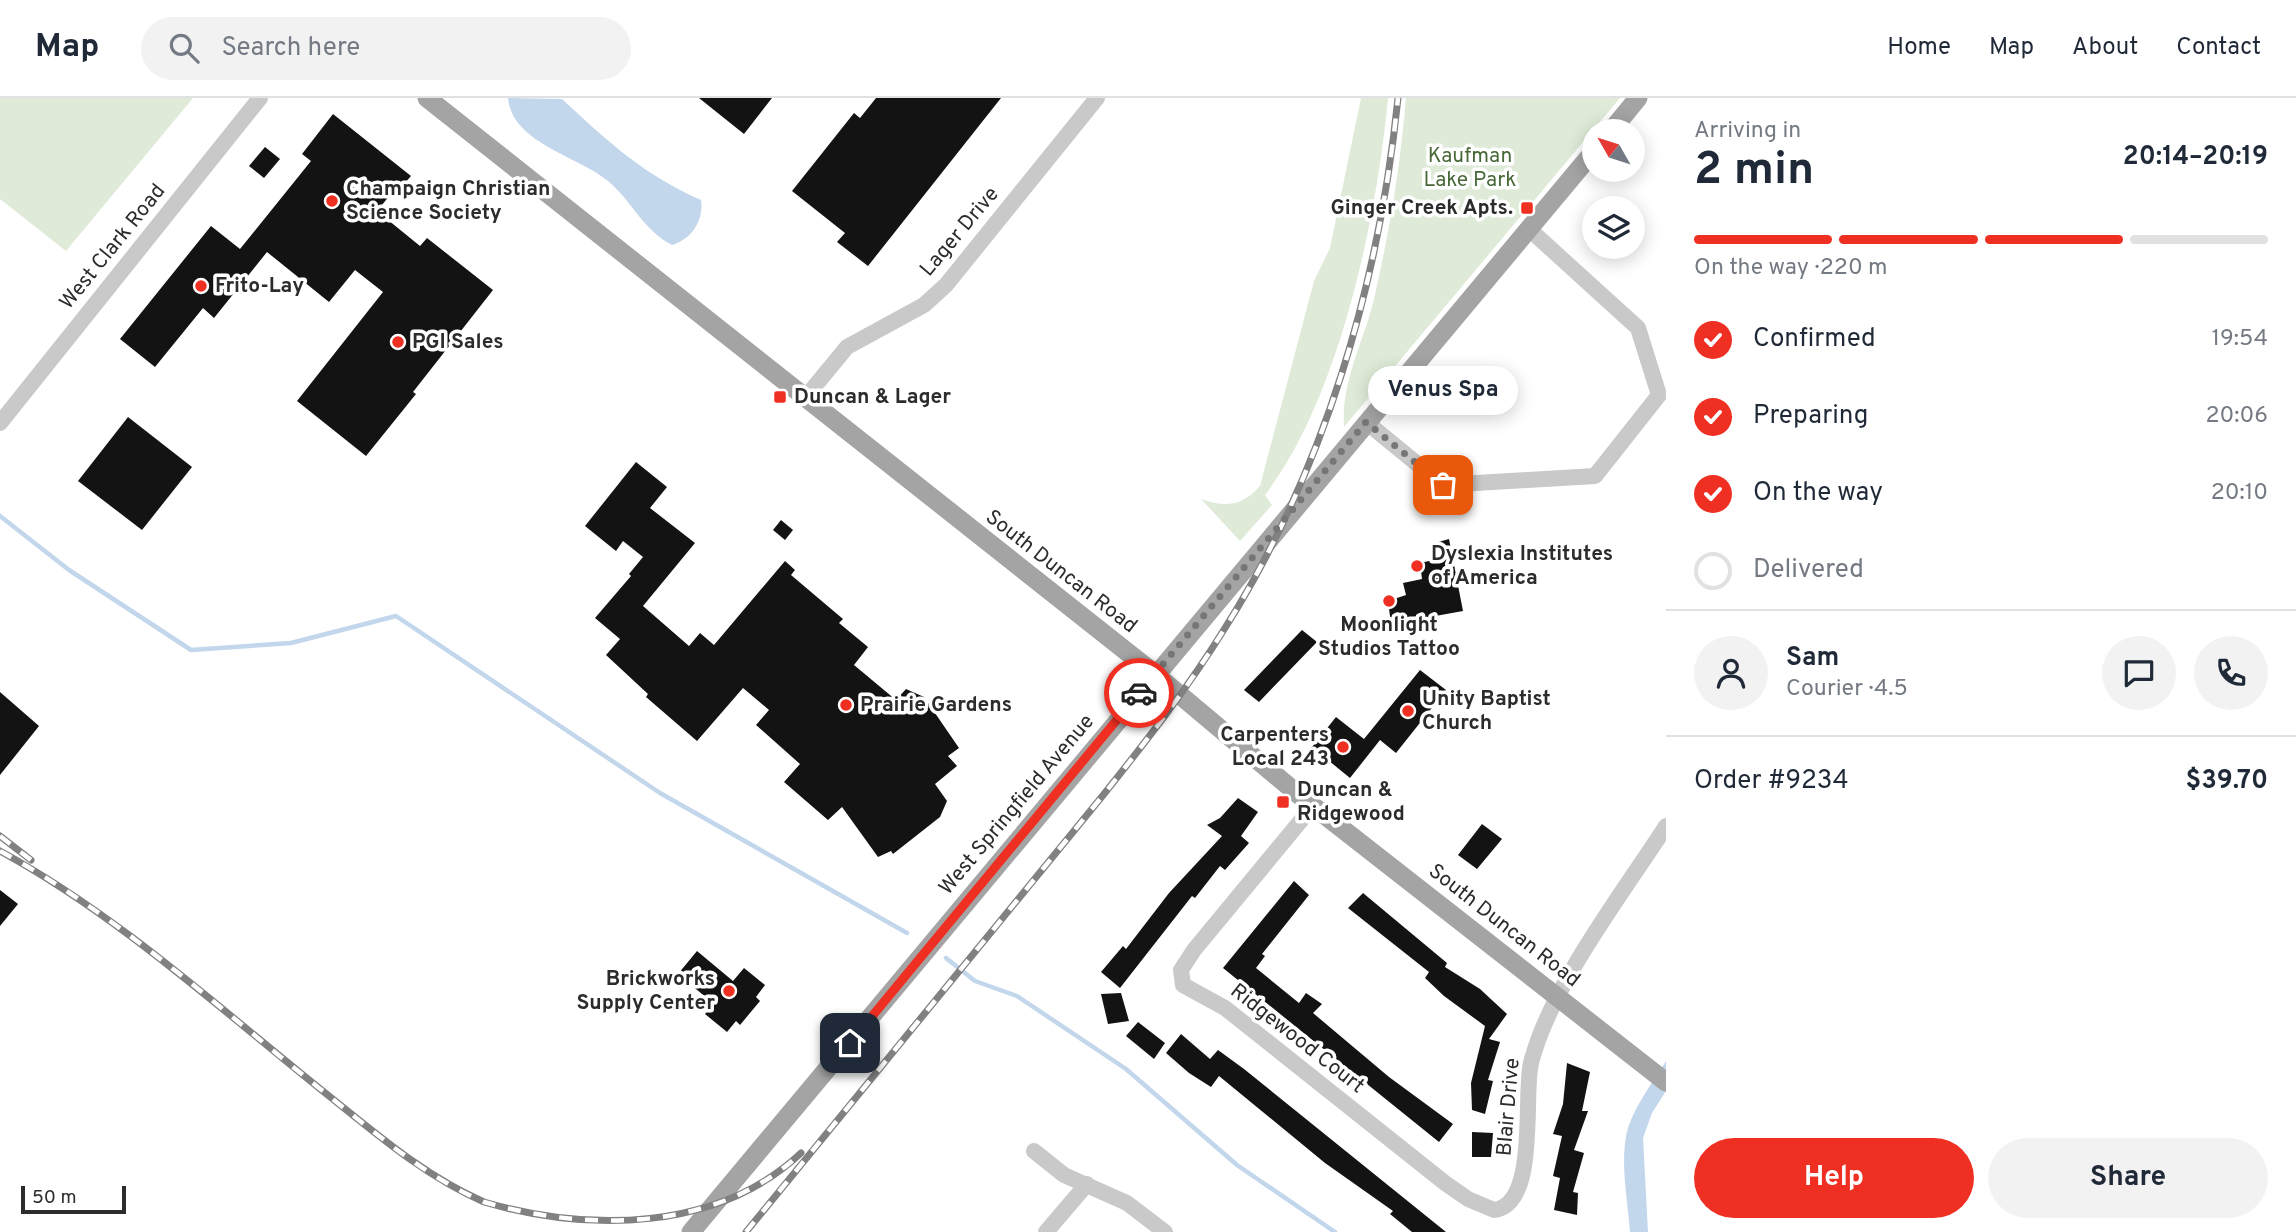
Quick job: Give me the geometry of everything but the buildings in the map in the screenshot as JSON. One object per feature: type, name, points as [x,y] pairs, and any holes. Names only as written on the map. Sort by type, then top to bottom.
[{"type":"main road","name":"South Duncan Road","points":[[427,98],[1155,674],[1314,806],[1666,1082]]},
{"type":"main road","points":[[1621,119],[1639,98]]},
{"type":"main road","name":"West Springfield Avenue","points":[[691,1232],[1582,165]]},
{"type":"street","name":"West Clark Road","points":[[0,423],[260,98]]},
{"type":"street","name":"Lager Drive","points":[[805,398],[847,347],[924,305],[946,285],[1097,98]]},
{"type":"street","points":[[1366,422],[1443,485],[1595,476],[1659,395],[1638,328],[1529,229]]},
{"type":"street","name":"Ridgewood Court","points":[[1314,806],[1194,950],[1181,970],[1183,985],[1225,1008],[1468,1199],[1484,1207],[1500,1209]]},
{"type":"street","name":"Blair Drive","points":[[1500,1209],[1514,1196],[1523,1175],[1531,1061],[1557,998],[1666,826]]},
{"type":"street","points":[[1034,1152],[1064,1175],[1127,1203],[1165,1232]]},
{"type":"street","points":[[1046,1232],[1087,1184]]},
{"type":"green space","points":[[0,98],[193,98],[66,251],[0,199]]},
{"type":"green space","points":[[1361,98],[1388,98],[1375,197],[1350,306],[1334,359],[1314,409],[1291,455],[1265,495],[1272,505],[1240,541],[1201,499],[1218,504],[1233,503],[1247,498],[1260,486],[1314,281],[1330,248]]},
{"type":"green space","name":"Kaufman Lake Park","points":[[1406,98],[1620,98],[1602,119],[1582,119],[1582,143],[1344,427],[1349,380],[1373,303],[1401,150]]},
{"type":"water","points":[[508,98],[562,99],[611,143],[644,168],[701,200],[701,215],[695,228],[672,245],[662,239],[608,181],[533,137],[512,113]]},
{"type":"water","points":[[1666,1061],[1666,1091],[1652,1113],[1643,1138],[1648,1232],[1630,1232],[1624,1166],[1625,1140],[1635,1110]]},
{"type":"waterway","points":[[0,516],[69,570],[191,650],[291,643],[396,616],[660,793],[907,933]]},
{"type":"waterway","points":[[946,958],[975,981],[1017,996],[1126,1069],[1237,1165],[1335,1232]]},
{"type":"railway","points":[[746,1232],[1100,799],[1181,694],[1225,628],[1292,504],[1342,373],[1377,237],[1398,98]]},
{"type":"railway","points":[[0,836],[31,860]]},
{"type":"railway","points":[[0,851],[84,903],[165,962],[398,1151],[440,1179],[484,1202],[524,1212],[566,1218],[608,1221],[650,1218],[691,1211],[731,1198],[768,1179],[801,1153]]},
{"type":"way so far","points":[[1139,693],[1280,528],[1366,422],[1443,485]]},
{"type":"place","name":"Champaign Christian Science Society","points":[[332,201]]},
{"type":"place","name":"Ginger Creek Apts.","points":[[1527,208]]},
{"type":"place","name":"Frito-Lay","points":[[201,286]]},
{"type":"place","name":"PGI Sales","points":[[398,342]]},
{"type":"place","name":"Duncan & Lager","points":[[780,397]]},
{"type":"place","name":"Venus Spa","points":[[1443,485]]},
{"type":"place","name":"Dyslexia Institutes of America","points":[[1417,566]]},
{"type":"place","name":"Moonlight Studios Tattoo","points":[[1389,601]]},
{"type":"place","name":"Prairie Gardens","points":[[846,705]]},
{"type":"place","name":"Unity Baptist Church","points":[[1408,711]]},
{"type":"place","name":"Carpenters Local 243","points":[[1343,747]]},
{"type":"place","name":"Duncan & Ridgewood","points":[[1283,802]]},
{"type":"place","name":"Brickworks Supply Center","points":[[729,991]]},
{"type":"route","points":[[850,1043],[1139,693]]}]
